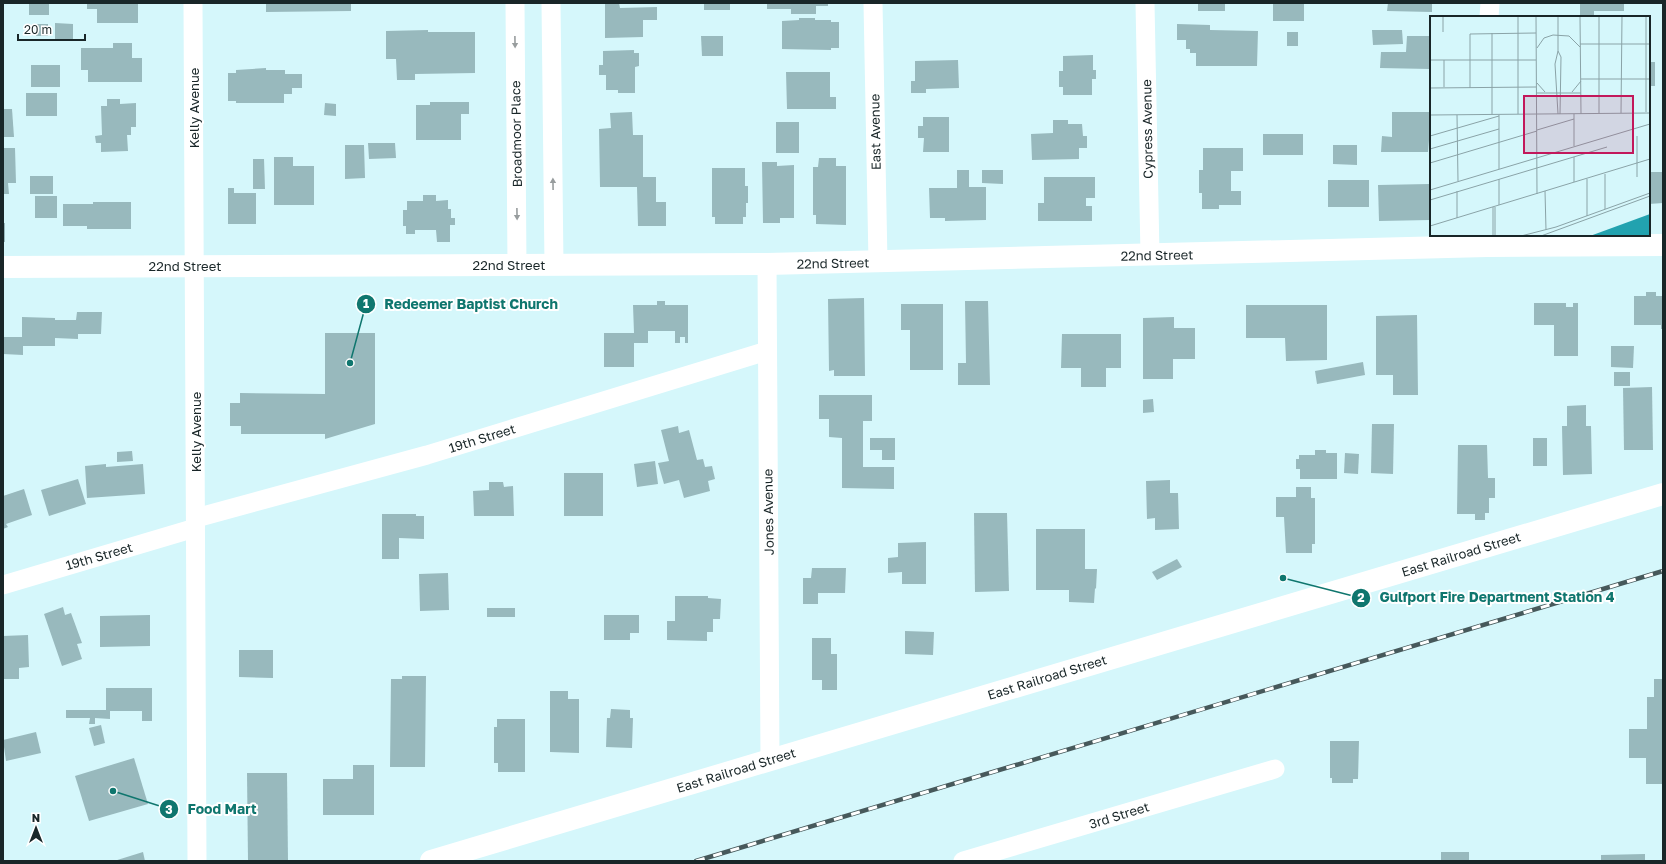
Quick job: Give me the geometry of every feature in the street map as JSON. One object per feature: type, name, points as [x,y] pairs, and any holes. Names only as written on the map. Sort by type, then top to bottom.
[{"type":"street","name":"Kelly Avenue","points":[[193,3],[197,861]]},
{"type":"street","name":"Broadmoor Place","points":[[515,3],[517,265]]},
{"type":"street","points":[[551,3],[554,265]]},
{"type":"street","name":"East Avenue","points":[[873,3],[878,262]]},
{"type":"street","name":"Cypress Avenue","points":[[1145,3],[1150,255]]},
{"type":"street","points":[[1490,3],[1490,16]]},
{"type":"street","name":"22nd Street","points":[[3,266],[767,264],[1150,255],[1488,241],[1663,246]]},
{"type":"street","name":"Jones Avenue","points":[[767,264],[770,760]]},
{"type":"street","name":"19th Street","points":[[3,585],[196,523],[427,455],[767,351]]},
{"type":"street","name":"East Railroad Street","points":[[431,861],[1663,494]]},
{"type":"street","name":"3rd Street","points":[[963,861],[1274,768]]},
{"type":"building","points":[[87,3],[138,3],[138,23],[97,23],[97,9],[87,9]]},
{"type":"building","points":[[266,3],[351,3],[351,11],[266,12]]},
{"type":"building","points":[[605,3],[619,3],[620,8],[657,7],[657,20],[643,20],[643,37],[605,38]]},
{"type":"building","points":[[704,3],[730,3],[730,10],[704,10]]},
{"type":"building","points":[[767,3],[828,3],[828,6],[816,6],[816,14],[791,14],[791,9],[767,9]]},
{"type":"building","points":[[1198,3],[1225,3],[1225,11],[1198,11]]},
{"type":"building","points":[[1388,3],[1432,3],[1432,12],[1387,11]]},
{"type":"building","points":[[1580,3],[1624,3],[1624,11],[1594,11],[1594,15],[1624,16],[1580,16]]},
{"type":"building","points":[[29,4],[49,4],[49,15],[29,15]]},
{"type":"building","points":[[1273,4],[1304,4],[1304,21],[1273,21]]},
{"type":"building","points":[[799,18],[815,18],[815,20],[831,20],[831,22],[839,22],[839,48],[831,48],[831,50],[782,49],[782,21],[799,20]]},
{"type":"building","points":[[55,23],[73,24],[73,41],[55,40]]},
{"type":"building","points":[[36,24],[48,24],[48,36],[36,36]]},
{"type":"building","points":[[1177,24],[1210,25],[1210,30],[1258,31],[1257,66],[1196,66],[1196,53],[1190,53],[1190,49],[1186,49],[1186,40],[1177,40]]},
{"type":"building","points":[[428,30],[428,32],[475,32],[475,73],[415,74],[415,80],[397,80],[396,59],[386,59],[386,31]]},
{"type":"building","points":[[1372,30],[1402,30],[1403,44],[1373,45]]},
{"type":"building","points":[[1287,32],[1298,32],[1298,46],[1287,46]]},
{"type":"building","points":[[701,36],[723,36],[723,56],[702,56]]},
{"type":"building","points":[[1407,36],[1430,36],[1430,69],[1380,68],[1381,52],[1406,52]]},
{"type":"building","points":[[113,43],[132,43],[132,58],[142,58],[142,82],[88,82],[88,70],[81,70],[81,48],[113,48]]},
{"type":"building","points":[[634,50],[634,53],[639,53],[639,66],[635,67],[635,93],[618,93],[618,90],[606,90],[606,75],[599,75],[599,65],[603,65],[603,51]]},
{"type":"building","points":[[1093,55],[1093,70],[1096,70],[1096,79],[1092,79],[1092,95],[1063,95],[1063,87],[1059,87],[1059,71],[1063,71],[1063,56]]},
{"type":"building","points":[[958,60],[959,88],[926,89],[926,93],[911,93],[911,81],[915,81],[915,61]]},
{"type":"building","points":[[1650,62],[1655,62],[1655,86],[1650,86]]},
{"type":"building","points":[[31,65],[60,65],[60,87],[31,87]]},
{"type":"building","points":[[266,68],[266,70],[285,70],[285,74],[302,74],[302,88],[292,88],[292,94],[284,94],[284,103],[236,103],[236,101],[228,101],[228,73],[236,73],[236,70]]},
{"type":"building","points":[[786,72],[830,72],[830,97],[836,97],[836,109],[787,109]]},
{"type":"building","points":[[26,93],[57,93],[57,116],[26,116]]},
{"type":"building","points":[[107,99],[120,99],[120,104],[136,103],[136,127],[131,127],[131,135],[127,135],[128,151],[101,152],[101,143],[96,143],[95,136],[102,135],[101,106],[107,106]]},
{"type":"building","points":[[430,102],[469,102],[469,114],[461,114],[461,140],[416,140],[416,105],[430,105]]},
{"type":"building","points":[[325,103],[336,104],[336,116],[324,115]]},
{"type":"building","points":[[3,109],[12,109],[14,137],[3,137]]},
{"type":"building","points":[[632,112],[633,135],[643,135],[643,177],[656,177],[656,202],[666,202],[666,226],[638,226],[637,187],[600,187],[599,129],[611,128],[610,113]]},
{"type":"building","points":[[1392,112],[1430,112],[1430,140],[1428,152],[1381,152],[1382,136],[1392,137]]},
{"type":"building","points":[[923,117],[949,117],[949,152],[923,152],[924,138],[918,138],[918,126],[923,126]]},
{"type":"building","points":[[1053,120],[1068,120],[1068,124],[1082,124],[1083,136],[1087,136],[1087,148],[1079,148],[1079,159],[1032,160],[1031,134],[1053,133]]},
{"type":"building","points":[[776,122],[799,122],[799,153],[776,153]]},
{"type":"building","points":[[1263,134],[1303,134],[1303,155],[1263,155]]},
{"type":"building","points":[[368,143],[395,143],[396,158],[369,159]]},
{"type":"building","points":[[345,145],[364,145],[365,178],[345,179]]},
{"type":"building","points":[[1333,145],[1357,145],[1357,165],[1333,164]]},
{"type":"building","points":[[3,148],[15,148],[16,183],[8,183],[9,194],[3,194]]},
{"type":"building","points":[[1203,148],[1243,148],[1243,171],[1231,171],[1231,191],[1241,191],[1241,205],[1219,205],[1219,209],[1202,209],[1202,193],[1199,193],[1199,170],[1203,170]]},
{"type":"building","points":[[274,157],[293,157],[293,166],[314,166],[314,205],[274,205]]},
{"type":"building","points":[[819,158],[836,158],[836,166],[846,166],[846,225],[816,224],[816,215],[813,215],[813,167],[818,167]]},
{"type":"building","points":[[253,159],[264,159],[265,189],[253,189]]},
{"type":"building","points":[[762,162],[777,162],[777,166],[794,165],[794,218],[780,218],[780,223],[763,223]]},
{"type":"building","points":[[712,168],[745,168],[745,186],[748,186],[748,203],[746,203],[746,217],[743,217],[743,224],[715,224],[715,217],[712,217]]},
{"type":"building","points":[[957,170],[969,170],[969,187],[986,187],[986,220],[945,221],[945,218],[930,218],[929,188],[957,188]]},
{"type":"building","points":[[982,170],[1003,170],[1003,184],[982,183]]},
{"type":"building","points":[[1650,172],[1663,172],[1663,203],[1650,204]]},
{"type":"building","points":[[30,176],[53,176],[53,194],[30,194]]},
{"type":"building","points":[[1044,177],[1095,177],[1095,198],[1086,198],[1086,206],[1092,206],[1092,221],[1038,221],[1038,203],[1044,203]]},
{"type":"building","points":[[1328,180],[1369,180],[1369,207],[1328,207]]},
{"type":"building","points":[[1429,184],[1430,220],[1379,221],[1378,185]]},
{"type":"building","points":[[228,188],[234,188],[234,193],[256,193],[256,224],[228,224]]},
{"type":"building","points":[[423,195],[436,195],[436,201],[448,200],[448,209],[451,209],[451,218],[455,218],[455,225],[450,225],[450,242],[437,242],[436,230],[415,230],[415,234],[406,234],[406,226],[403,226],[403,210],[407,210],[407,201],[423,201]]},
{"type":"building","points":[[35,196],[57,196],[57,218],[35,218]]},
{"type":"building","points":[[93,202],[131,202],[131,229],[87,229],[87,226],[63,226],[63,204],[93,204]]},
{"type":"building","points":[[3,223],[5,223],[5,242],[3,242]]},
{"type":"building","points":[[1646,292],[1656,292],[1656,296],[1663,296],[1663,329],[1661,329],[1661,325],[1634,325],[1634,296],[1646,296]]},
{"type":"building","points":[[864,298],[865,376],[834,376],[834,370],[829,371],[828,299]]},
{"type":"building","points":[[657,301],[665,301],[665,305],[688,305],[688,343],[685,343],[685,337],[680,337],[680,343],[675,343],[675,331],[648,331],[648,343],[634,343],[634,367],[604,367],[604,333],[634,333],[633,305],[657,305]]},
{"type":"building","points":[[965,301],[988,301],[990,385],[958,385],[958,363],[966,363]]},
{"type":"building","points":[[1534,303],[1566,303],[1566,307],[1573,307],[1573,303],[1578,303],[1578,356],[1554,356],[1554,325],[1534,325]]},
{"type":"building","points":[[901,304],[943,304],[943,370],[910,370],[910,330],[901,330]]},
{"type":"building","points":[[1246,305],[1327,305],[1327,360],[1286,361],[1285,338],[1246,338]]},
{"type":"building","points":[[77,312],[102,312],[101,334],[78,334],[78,339],[55,338],[55,346],[23,346],[23,355],[3,354],[3,337],[22,337],[22,317],[76,320]]},
{"type":"building","points":[[1417,315],[1418,395],[1393,395],[1393,375],[1376,375],[1376,316]]},
{"type":"building","points":[[1174,317],[1174,328],[1195,328],[1195,359],[1173,359],[1173,379],[1143,379],[1143,318]]},
{"type":"building","points":[[325,333],[375,333],[375,424],[325,439],[325,434],[241,434],[241,426],[230,426],[230,403],[240,403],[240,393],[325,394]]},
{"type":"building","points":[[1062,334],[1121,334],[1121,368],[1106,368],[1106,387],[1081,387],[1081,368],[1061,368]]},
{"type":"building","points":[[1611,346],[1634,346],[1633,368],[1611,367]]},
{"type":"building","points":[[1363,362],[1365,375],[1317,384],[1315,371]]},
{"type":"building","points":[[1614,372],[1630,372],[1630,386],[1614,386]]},
{"type":"building","points":[[1652,387],[1653,450],[1624,450],[1623,388]]},
{"type":"building","points":[[819,395],[872,395],[872,421],[863,421],[863,467],[894,467],[894,489],[842,488],[842,438],[829,437],[829,419],[819,419]]},
{"type":"building","points":[[1153,399],[1154,412],[1143,413],[1143,400]]},
{"type":"building","points":[[1586,405],[1586,426],[1591,426],[1592,474],[1563,475],[1562,426],[1567,426],[1567,406]]},
{"type":"building","points":[[1372,424],[1394,424],[1393,474],[1371,473]]},
{"type":"building","points":[[678,426],[679,433],[689,430],[697,460],[703,459],[705,467],[712,466],[715,479],[708,481],[710,491],[684,498],[679,480],[664,484],[658,463],[669,461],[661,430]]},
{"type":"building","points":[[870,438],[895,438],[895,460],[882,460],[882,450],[870,450]]},
{"type":"building","points":[[1533,438],[1547,438],[1547,466],[1533,466]]},
{"type":"building","points":[[1458,445],[1487,445],[1488,478],[1495,478],[1495,498],[1489,498],[1489,513],[1485,513],[1485,520],[1475,520],[1475,514],[1457,514]]},
{"type":"building","points":[[1315,450],[1326,450],[1326,453],[1337,453],[1337,479],[1300,479],[1300,469],[1296,469],[1296,459],[1299,459],[1299,455],[1315,455]]},
{"type":"building","points":[[132,451],[133,461],[117,462],[117,452]]},
{"type":"building","points":[[1345,453],[1359,454],[1358,474],[1344,473]]},
{"type":"building","points":[[655,461],[658,484],[637,487],[634,464]]},
{"type":"building","points":[[106,464],[106,467],[143,464],[145,494],[87,498],[85,466]]},
{"type":"building","points":[[564,473],[603,473],[603,516],[564,516]]},
{"type":"building","points":[[78,479],[86,504],[49,516],[41,490]]},
{"type":"building","points":[[1170,480],[1170,493],[1178,493],[1179,529],[1155,530],[1155,518],[1147,519],[1146,481]]},
{"type":"building","points":[[489,482],[503,482],[504,487],[513,486],[514,516],[474,516],[473,491],[489,490]]},
{"type":"building","points":[[1296,487],[1311,487],[1311,498],[1315,498],[1315,544],[1312,544],[1312,553],[1286,553],[1284,517],[1276,517],[1276,497],[1296,497]]},
{"type":"building","points":[[24,489],[32,515],[6,524],[8,527],[3,529],[3,496]]},
{"type":"building","points":[[974,513],[1007,513],[1009,591],[975,592]]},
{"type":"building","points":[[382,514],[416,514],[416,516],[424,516],[424,539],[399,538],[399,559],[382,559]]},
{"type":"building","points":[[1036,529],[1085,529],[1085,569],[1097,569],[1094,603],[1069,602],[1069,590],[1036,590]]},
{"type":"building","points":[[926,542],[926,584],[902,584],[902,572],[888,573],[888,558],[898,557],[898,543]]},
{"type":"building","points":[[1177,559],[1182,567],[1157,580],[1152,572]]},
{"type":"building","points":[[812,568],[846,568],[845,593],[818,593],[818,604],[803,604],[803,578],[811,578]]},
{"type":"building","points":[[448,573],[449,610],[420,611],[419,574]]},
{"type":"building","points":[[675,596],[708,596],[708,598],[721,599],[720,619],[713,619],[713,632],[707,632],[707,641],[667,640],[667,621],[675,621]]},
{"type":"building","points":[[63,607],[65,615],[71,613],[82,643],[77,644],[82,659],[62,666],[44,614]]},
{"type":"building","points":[[487,608],[515,608],[515,617],[487,617]]},
{"type":"building","points":[[150,615],[150,646],[100,647],[100,616]]},
{"type":"building","points":[[604,615],[639,615],[639,633],[630,633],[630,640],[604,640]]},
{"type":"building","points":[[905,631],[934,632],[933,655],[905,654]]},
{"type":"building","points":[[28,635],[29,667],[19,668],[19,679],[3,679],[3,636]]},
{"type":"building","points":[[812,638],[831,638],[831,654],[837,654],[837,690],[822,690],[822,680],[812,680]]},
{"type":"building","points":[[239,650],[273,650],[273,678],[239,677]]},
{"type":"building","points":[[402,676],[426,676],[425,767],[390,767],[391,679],[402,679]]},
{"type":"building","points":[[1654,679],[1663,679],[1663,784],[1646,784],[1646,758],[1629,758],[1629,729],[1647,729],[1647,697],[1654,697]]},
{"type":"building","points":[[106,688],[152,688],[152,721],[142,721],[142,711],[110,711],[110,719],[95,718],[95,724],[89,724],[90,718],[66,718],[66,710],[106,710]]},
{"type":"building","points":[[550,691],[568,691],[568,699],[579,699],[579,753],[550,752]]},
{"type":"building","points":[[611,709],[630,710],[630,718],[633,718],[632,748],[606,747],[607,718],[610,718]]},
{"type":"building","points":[[497,719],[525,719],[525,772],[498,772],[498,763],[494,763],[494,727],[497,727]]},
{"type":"building","points":[[101,725],[105,743],[94,746],[89,728]]},
{"type":"building","points":[[36,732],[41,753],[6,761],[3,740]]},
{"type":"building","points":[[1330,741],[1359,741],[1358,779],[1353,779],[1353,783],[1332,783],[1332,778],[1330,778]]},
{"type":"building","points":[[134,758],[148,804],[89,821],[75,776]]},
{"type":"building","points":[[353,765],[374,765],[374,815],[323,815],[323,779],[353,779]]},
{"type":"building","points":[[247,773],[287,773],[288,861],[248,861]]},
{"type":"building","points":[[143,852],[145,861],[114,861]]},
{"type":"building","points":[[1441,852],[1469,852],[1469,861],[1441,861]]},
{"type":"building","points":[[1645,854],[1645,861],[1601,861],[1601,855]]},
{"type":"railway","points":[[696,861],[1663,571]]},
{"type":"place","name":"Redeemer Baptist Church","points":[[350,363]]},
{"type":"place","name":"Gulfport Fire Department Station 4","points":[[1283,578]]},
{"type":"place","name":"Food Mart","points":[[113,791]]}]
